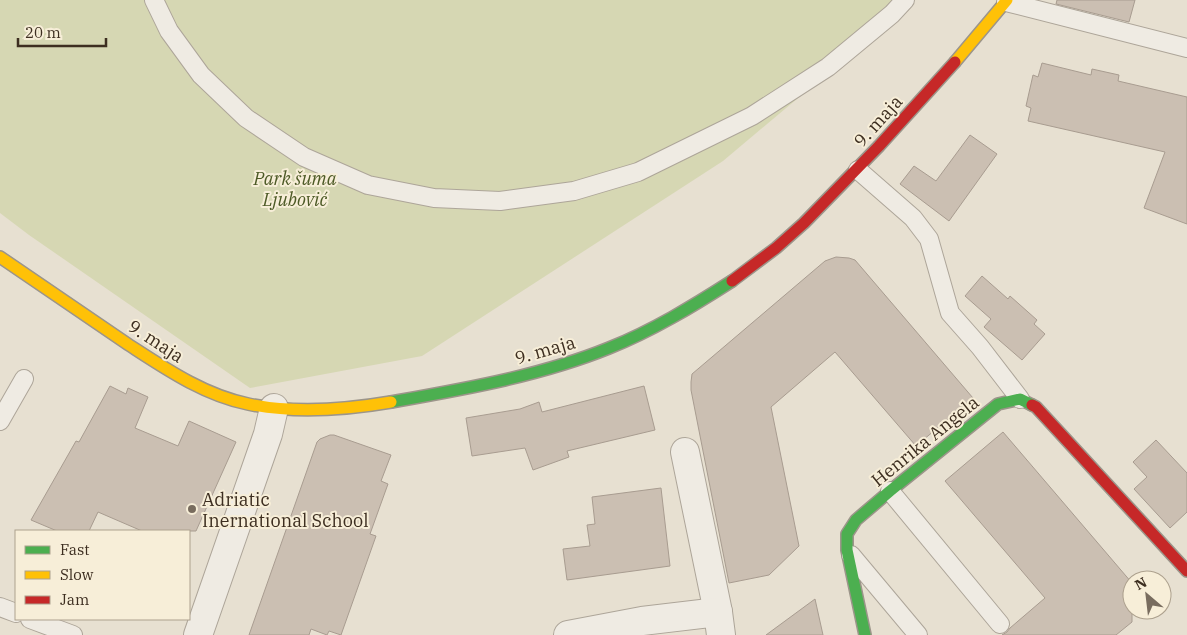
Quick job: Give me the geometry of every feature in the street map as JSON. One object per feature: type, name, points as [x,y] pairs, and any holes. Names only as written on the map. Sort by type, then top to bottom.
[{"type":"street","name":"9. maja","points":[[0,257],[179,377],[207,391],[246,404],[304,410],[343,409],[382,404],[530,374],[610,348],[663,322],[747,270],[799,228],[858,170],[968,48],[1006,1]]},
{"type":"street","name":"Henrika Angela","points":[[865,635],[847,550],[847,534],[856,520],[998,404],[1020,399]]},
{"type":"street","points":[[1020,399],[1036,407],[1187,571]]},
{"type":"street","points":[[198,635],[268,434],[274,408]]},
{"type":"street","points":[[568,635],[642,621],[720,624],[685,452]]},
{"type":"lane","points":[[154,0],[170,31],[201,75],[246,118],[304,157],[368,185],[434,198],[500,201],[574,190],[638,172],[752,116],[828,67],[892,14],[905,0]]},
{"type":"lane","points":[[1006,1],[1187,48]]},
{"type":"lane","points":[[858,170],[913,218],[929,239],[950,313],[980,347],[1020,399]]},
{"type":"lane","points":[[0,422],[24,379]]},
{"type":"lane","points":[[890,491],[1000,624]]},
{"type":"lane","points":[[847,550],[918,635]]},
{"type":"lane","points":[[0,607],[15,613]]},
{"type":"lane","points":[[33,620],[73,635]]},
{"type":"green space","name":"Park šuma Ljubović","points":[[0,0],[915,0],[723,161],[422,356],[250,388],[0,213]]},
{"type":"building","points":[[1057,0],[1135,0],[1129,22],[1056,4]]},
{"type":"building","points":[[1042,63],[1091,75],[1092,69],[1119,75],[1118,81],[1187,97],[1187,224],[1144,208],[1165,152],[1028,121],[1031,108],[1026,106],[1033,75],[1038,77]]},
{"type":"building","points":[[970,135],[997,154],[949,221],[900,184],[914,166],[936,181]]},
{"type":"building","points":[[836,257],[855,260],[973,398],[916,446],[835,352],[771,407],[799,546],[769,575],[729,583],[691,390],[692,374],[825,261]]},
{"type":"building","points":[[982,276],[1008,299],[1010,296],[1037,320],[1034,324],[1045,334],[1022,360],[984,327],[991,319],[965,296]]},
{"type":"building","points":[[110,386],[126,394],[128,388],[148,397],[135,428],[178,446],[189,421],[236,442],[196,531],[140,530],[98,512],[89,530],[55,530],[31,520],[76,441],[79,442]]},
{"type":"building","points":[[644,386],[655,430],[567,451],[569,457],[533,470],[525,448],[472,456],[466,418],[520,409],[539,402],[542,412]]},
{"type":"building","points":[[1003,432],[1122,571],[1122,620],[1132,620],[1132,622],[1116,635],[1002,635],[1045,598],[945,481]]},
{"type":"building","points":[[330,435],[391,455],[381,481],[388,484],[370,534],[376,536],[341,635],[329,631],[327,635],[311,629],[309,635],[249,635],[317,442]]},
{"type":"building","points":[[1156,440],[1187,473],[1187,512],[1170,528],[1134,489],[1147,477],[1133,462]]},
{"type":"building","points":[[661,488],[670,566],[567,580],[563,549],[590,546],[587,525],[595,524],[592,497]]},
{"type":"building","points":[[815,599],[823,635],[766,635]]},
{"type":"traffic: fast","points":[[391,402],[501,381],[583,358],[657,326],[732,281]]},
{"type":"traffic: fast","points":[[865,635],[847,550],[847,534],[856,520],[998,404],[1020,399],[1032,405]]},
{"type":"traffic: slow","points":[[955,62],[1007,0]]},
{"type":"traffic: slow","points":[[0,257],[157,363],[201,388],[232,400],[266,407],[302,410],[337,409],[391,402]]},
{"type":"traffic: jam","points":[[732,281],[776,248],[804,223],[879,146],[955,62]]},
{"type":"traffic: jam","points":[[1032,405],[1036,407],[1187,571]]},
{"type":"place","name":"Adriatic Inernational School","points":[[192,509]]}]
